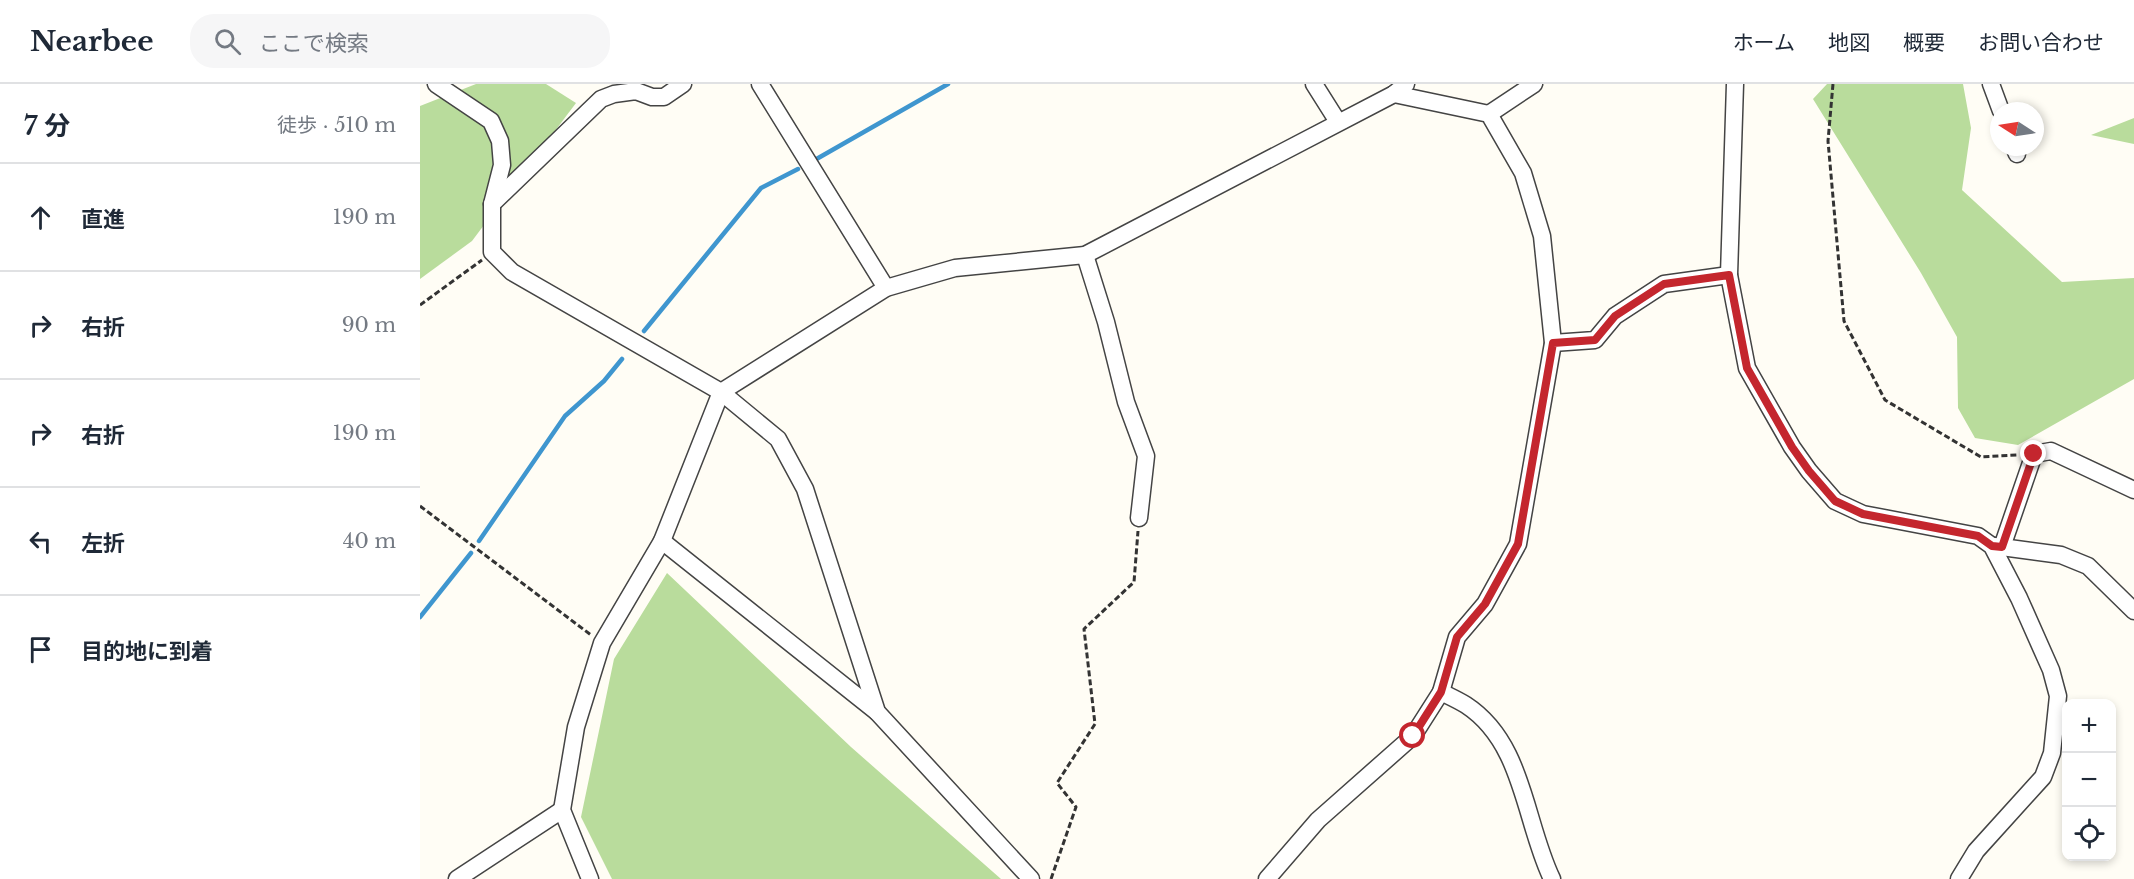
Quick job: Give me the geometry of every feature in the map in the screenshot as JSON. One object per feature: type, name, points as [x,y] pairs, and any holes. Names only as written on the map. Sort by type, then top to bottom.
[{"type":"street","points":[[436,84],[491,121],[500,141],[502,165],[492,204],[492,252],[512,272],[721,392],[778,439],[805,489],[877,712]]},
{"type":"street","points":[[492,204],[601,99],[614,94],[636,92],[664,98],[683,84]]},
{"type":"street","points":[[760,84],[886,288]]},
{"type":"street","points":[[1314,84],[1338,122]]},
{"type":"street","points":[[1489,114],[1534,84]]},
{"type":"street","points":[[1734,84],[1729,275],[1747,368],[1792,447],[1809,471],[1835,501],[1863,514],[1978,536],[1997,547],[2061,555],[2088,566],[2134,611]]},
{"type":"street","points":[[1991,84],[1998,102]]},
{"type":"street","points":[[590,879],[562,810],[576,727],[602,643],[662,541],[721,392],[886,288],[955,268],[1085,255],[1400,89],[1489,114],[1523,174],[1542,237],[1553,343],[1518,544],[1485,604],[1457,637],[1441,692],[1413,736],[1318,820],[1267,879]]},
{"type":"street","points":[[1085,255],[1106,322],[1126,402],[1146,456],[1138,518]]},
{"type":"street","points":[[1553,343],[1595,340],[1615,316],[1664,284],[1729,275]]},
{"type":"street","points":[[1959,879],[1976,851],[2043,777],[2052,753],[2058,696],[2051,670],[1997,547],[2034,454],[2051,451],[2134,490]]},
{"type":"street","points":[[662,541],[877,712],[1031,879]]},
{"type":"street","points":[[1441,692],[1466,705],[1499,738],[1513,764],[1552,879]]},
{"type":"street","points":[[457,879],[562,810]]},
{"type":"path","points":[[1833,84],[1828,141],[1844,321],[1885,400],[1981,457],[2034,454]]},
{"type":"path","points":[[420,305],[492,252]]},
{"type":"path","points":[[420,506],[602,643]]},
{"type":"path","points":[[1051,879],[1076,807],[1058,783],[1095,724],[1084,629],[1134,582],[1138,518]]},
{"type":"green space","points":[[476,84],[546,84],[576,103],[472,241],[420,279],[420,106]]},
{"type":"green space","points":[[1827,84],[1963,84],[1971,128],[1962,190],[2062,282],[2134,278],[2134,379],[2018,445],[1975,438],[1958,408],[1957,337],[1921,273],[1813,99]]},
{"type":"green space","points":[[2134,118],[2134,144],[2091,135]]},
{"type":"green space","points":[[667,573],[851,747],[1001,879],[612,879],[581,817],[614,659]]},
{"type":"waterway","points":[[813,161],[948,84]]},
{"type":"waterway","points":[[644,331],[761,188],[798,169]]},
{"type":"waterway","points":[[479,541],[565,416],[604,381],[622,359]]},
{"type":"waterway","points":[[420,617],[471,553]]},
{"type":"route","points":[[1413,736],[1441,692],[1457,637],[1485,604],[1518,544],[1553,343],[1595,340],[1615,316],[1664,284],[1729,275],[1747,368],[1792,447],[1809,471],[1835,501],[1863,514],[1978,536],[1992,546],[2002,547],[2034,454]]}]
